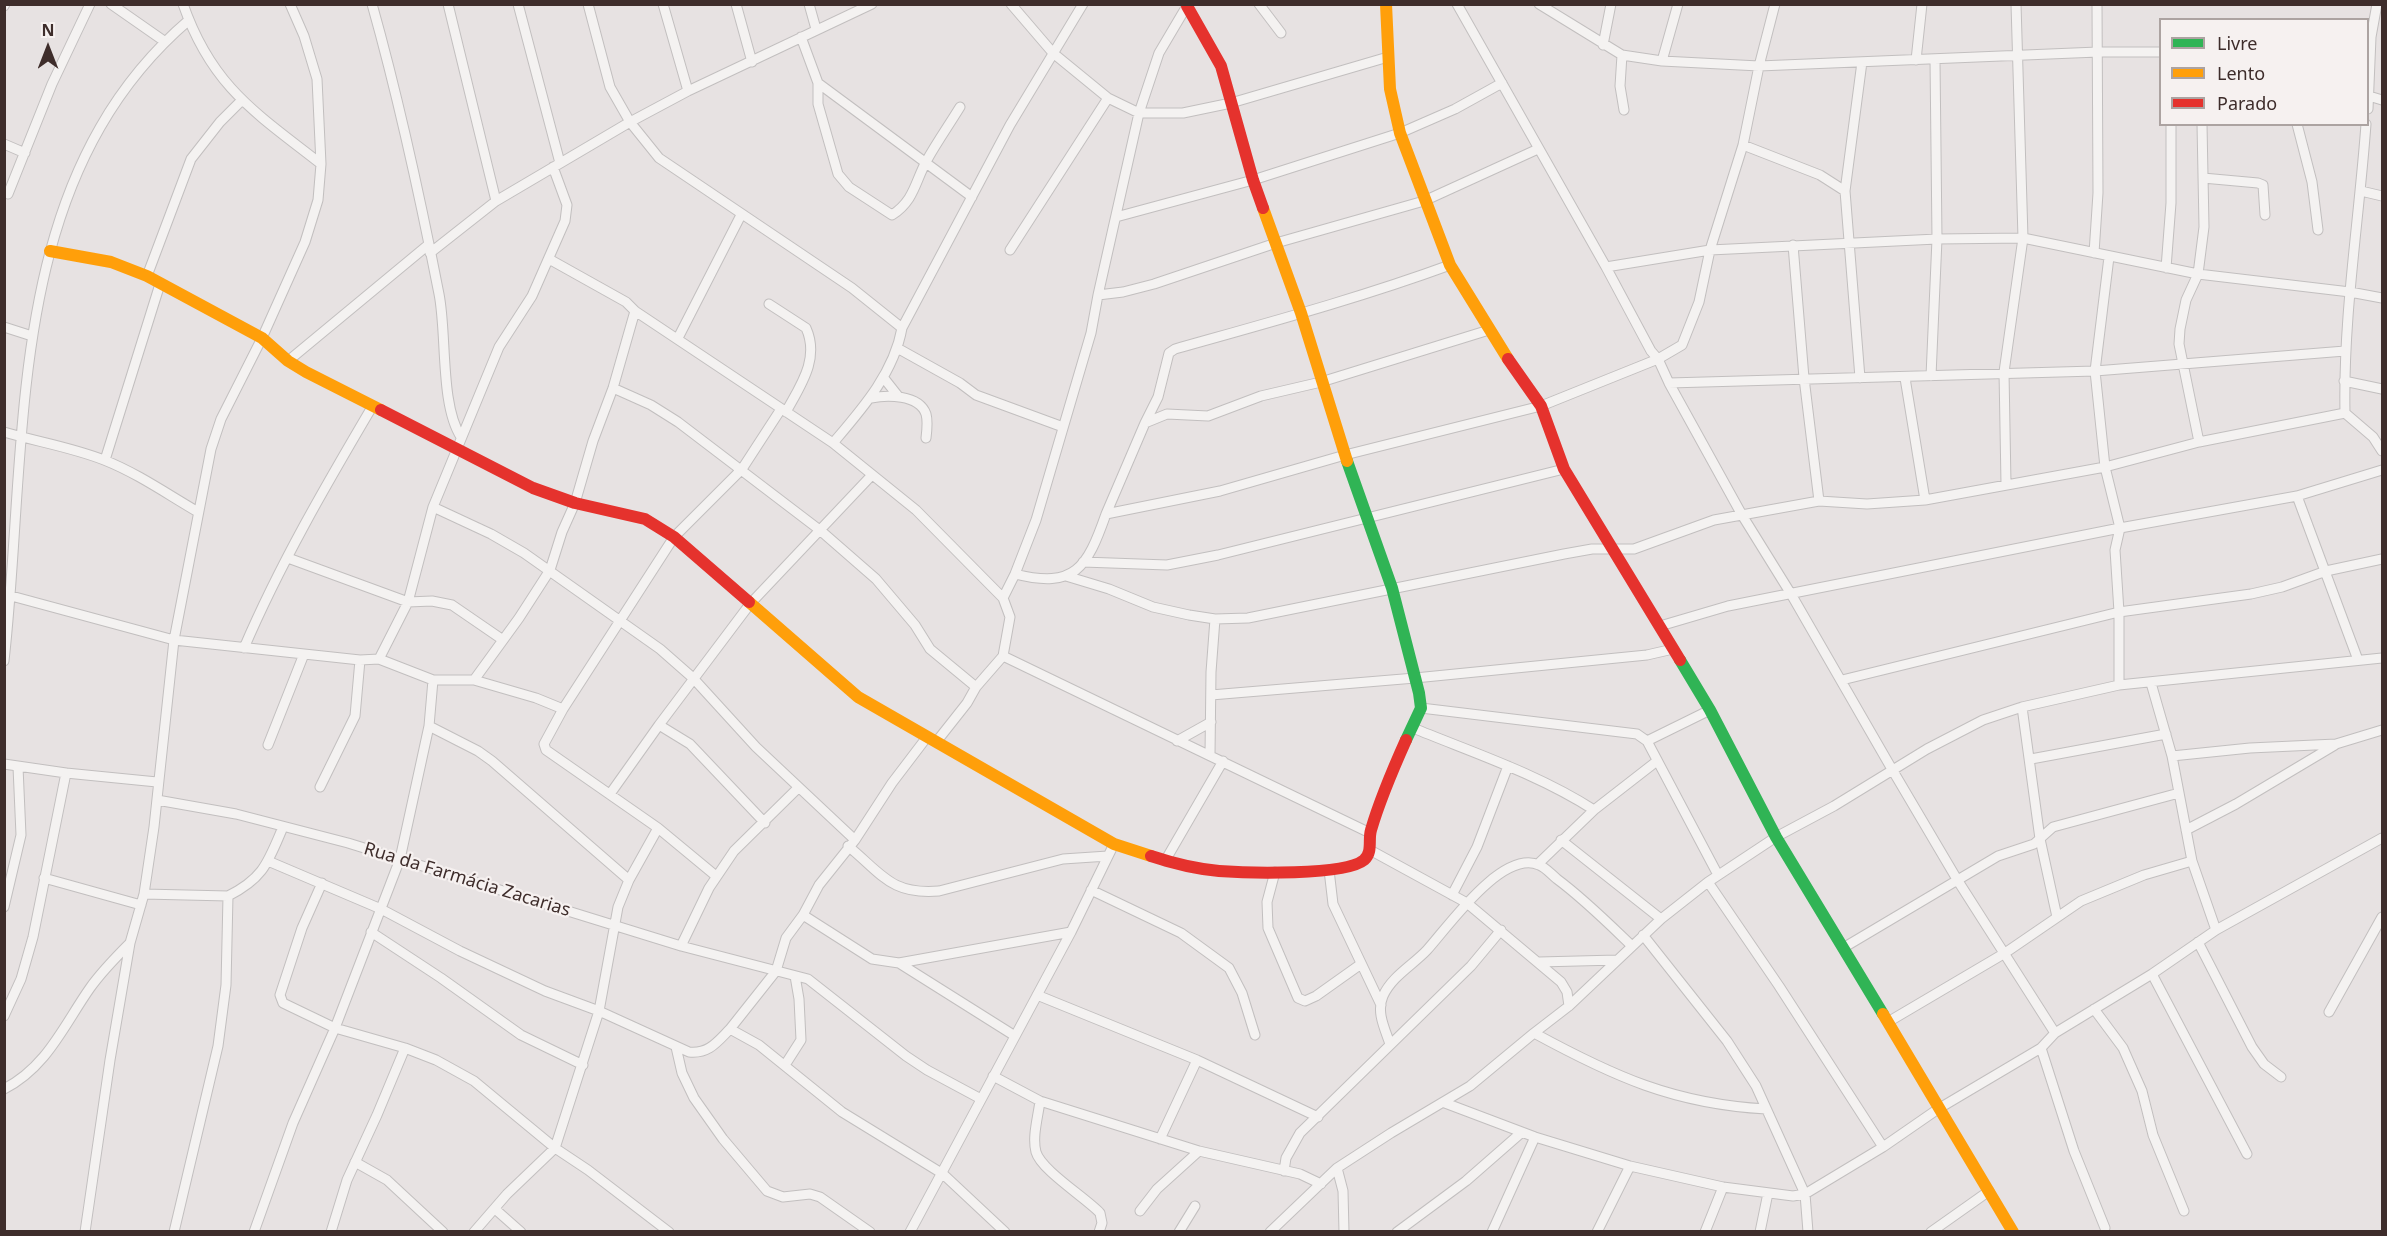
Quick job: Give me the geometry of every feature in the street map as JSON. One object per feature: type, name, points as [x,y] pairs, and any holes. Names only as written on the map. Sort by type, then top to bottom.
[{"type":"street","points":[[8,194],[56,74],[90,4]]},
{"type":"street","points":[[111,4],[164,41]]},
{"type":"street","points":[[183,4],[213,68],[241,101],[321,164]]},
{"type":"street","points":[[85,1232],[92,1170],[130,943],[144,894],[174,640],[211,449],[218,427],[262,338],[313,223],[318,200],[321,164],[317,79],[313,60],[290,4]]},
{"type":"street","points":[[372,4],[392,74],[440,295],[451,418],[459,443]]},
{"type":"street","points":[[448,4],[496,201]]},
{"type":"street","points":[[379,659],[408,602],[433,507],[499,347],[532,296],[567,212],[518,4]]},
{"type":"street","points":[[588,4],[610,87],[630,122],[659,158],[852,288],[902,328]]},
{"type":"street","points":[[663,4],[688,91]]},
{"type":"street","points":[[736,4],[752,62]]},
{"type":"street","points":[[809,4],[816,29]]},
{"type":"street","points":[[288,361],[429,249],[496,201],[630,122],[688,91],[872,4]]},
{"type":"street","points":[[1011,4],[1053,53],[1108,98],[1139,113],[1183,113],[1231,103],[1388,57]]},
{"type":"street","points":[[833,443],[871,398],[899,350],[902,328],[1010,125],[1083,4]]},
{"type":"street","points":[[1259,4],[1281,33]]},
{"type":"street","points":[[1386,4],[1390,89],[1400,133],[1450,266],[1489,330],[1541,406],[1564,469],[1710,710],[1776,837],[2013,1232]]},
{"type":"street","points":[[1457,4],[1651,351],[1658,359],[1742,515],[1842,680],[1958,880],[2055,1033]]},
{"type":"street","points":[[1539,4],[1622,55],[1662,61],[1759,66],[2098,52],[2159,52]]},
{"type":"street","points":[[1604,45],[1611,4]]},
{"type":"street","points":[[1662,61],[1678,4]]},
{"type":"street","points":[[1106,514],[1220,491],[1345,455],[1541,406],[1658,359],[1682,345],[1699,302],[1710,250],[1743,145],[1759,66],[1775,4]]},
{"type":"street","points":[[1916,60],[1922,4]]},
{"type":"street","points":[[2006,484],[2004,372],[2023,238],[2016,4]]},
{"type":"street","points":[[2094,253],[2098,193],[2097,4]]},
{"type":"street","points":[[50,251],[111,262],[147,276],[262,338],[288,361],[372,407],[459,443],[533,488],[575,503],[645,519],[674,537],[858,697],[932,739],[1111,850],[1217,871],[1275,872],[1345,869],[1364,860],[1370,850],[1370,833],[1394,766],[1421,708],[1392,588],[1345,455],[1301,313],[1253,180],[1221,66],[1188,5],[1159,52],[1139,113],[1091,333],[1036,520],[1003,598]]},
{"type":"street","points":[[2369,37],[2379,5]]},
{"type":"street","points":[[4,661],[20,436],[32,336],[60,212],[90,144],[117,97],[164,41],[189,20]]},
{"type":"street","points":[[801,37],[818,83],[818,104],[838,174],[849,187],[892,215],[900,210],[917,186],[926,162],[960,107]]},
{"type":"street","points":[[1622,55],[1620,86],[1624,110]]},
{"type":"street","points":[[1931,376],[1937,240],[1935,60]]},
{"type":"street","points":[[1860,378],[1851,243],[1845,191],[1862,62]]},
{"type":"street","points":[[818,83],[972,197]]},
{"type":"street","points":[[1116,217],[1253,180],[1400,133],[1455,109],[1502,83]]},
{"type":"street","points":[[1010,250],[1108,98]]},
{"type":"street","points":[[147,276],[191,159],[220,122],[241,101]]},
{"type":"street","points":[[2166,268],[2171,203],[2171,126]]},
{"type":"street","points":[[2199,442],[2179,344],[2186,300],[2198,274],[2204,227],[2202,126]]},
{"type":"street","points":[[2298,126],[2312,182],[2318,231]]},
{"type":"street","points":[[2366,126],[2361,191],[2351,260],[2345,351],[2345,413],[2373,437],[2382,451]]},
{"type":"street","points":[[4,144],[25,153]]},
{"type":"street","points":[[1743,145],[1820,175],[1845,191]]},
{"type":"street","points":[[1098,295],[1123,292],[1154,284],[1276,243],[1424,201],[1538,148]]},
{"type":"street","points":[[2203,178],[2263,185],[2265,215]]},
{"type":"street","points":[[2361,191],[2382,196]]},
{"type":"street","points":[[678,338],[741,214]]},
{"type":"street","points":[[1606,267],[1710,250],[1793,245],[2023,238],[2198,274],[2350,292],[2382,298]]},
{"type":"street","points":[[1793,245],[1804,378],[1820,501]]},
{"type":"street","points":[[2109,257],[2095,371],[2105,467],[2120,528],[2115,550],[2119,612],[2119,686]]},
{"type":"street","points":[[268,861],[381,909],[460,951],[545,991],[599,1011],[689,1052],[707,1051],[730,1029],[776,971],[786,938],[803,915],[819,885],[852,843],[892,783],[967,703],[976,687],[1003,656],[1010,617],[1003,598],[916,510],[871,476],[833,443],[635,311],[626,302],[549,259]]},
{"type":"street","points":[[1015,574],[1054,580],[1076,570],[1083,562],[1097,539],[1158,397],[1169,353],[1174,349],[1400,284],[1450,266]]},
{"type":"street","points":[[105,460],[160,284]]},
{"type":"street","points":[[716,876],[658,828],[544,747],[563,709],[674,537],[742,469],[784,410],[810,366],[811,344],[806,328],[769,304]]},
{"type":"street","points":[[474,680],[550,570],[613,388],[635,311]]},
{"type":"street","points":[[4,327],[32,336]]},
{"type":"street","points":[[1145,423],[1167,414],[1208,416],[1261,396],[1321,382],[1489,330]]},
{"type":"street","points":[[899,350],[960,383],[976,395],[1062,427]]},
{"type":"street","points":[[1669,383],[2095,371],[2345,351]]},
{"type":"street","points":[[883,377],[898,396],[924,410],[927,423],[926,438]]},
{"type":"street","points":[[1905,378],[1924,500]]},
{"type":"street","points":[[2344,381],[2382,389]]},
{"type":"street","points":[[613,388],[662,412],[742,469],[821,531],[876,579],[915,625],[930,649],[976,687]]},
{"type":"street","points":[[871,398],[898,396]]},
{"type":"street","points":[[244,648],[264,602],[332,474],[372,407]]},
{"type":"street","points":[[1066,576],[1109,589],[1153,607],[1215,619],[1248,618],[1564,554],[1593,549],[1614,551],[1634,549],[1714,520],[1820,501],[1867,504],[1924,500],[2105,467],[2199,442],[2345,413]]},
{"type":"street","points":[[4,432],[105,460],[198,512]]},
{"type":"street","points":[[1083,562],[1167,565],[1301,536],[1564,469]]},
{"type":"street","points":[[1660,626],[1728,606],[2120,528],[2297,496],[2382,470]]},
{"type":"street","points":[[610,794],[659,724],[750,604],[871,476]]},
{"type":"street","points":[[2297,496],[2358,660]]},
{"type":"street","points":[[433,507],[491,534],[550,570],[660,649],[693,678],[756,747],[852,843],[881,876],[902,889],[939,891],[1063,859],[1111,850]]},
{"type":"street","points":[[288,558],[408,602],[432,601],[452,605],[503,640]]},
{"type":"street","points":[[1842,680],[2119,612],[2251,594],[2326,571],[2382,559]]},
{"type":"street","points":[[8,594],[174,640],[360,660],[379,659],[433,680],[474,680],[536,698],[563,709]]},
{"type":"street","points":[[1210,756],[1215,619]]},
{"type":"street","points":[[1211,695],[1647,655],[1673,649]]},
{"type":"street","points":[[268,746],[304,654]]},
{"type":"street","points":[[1003,656],[1370,833]]},
{"type":"street","points":[[1270,1232],[1337,1168],[1470,1086],[1569,1006],[1643,935],[1708,882],[1776,837],[1893,771],[1928,748],[1983,720],[2022,707],[2119,686],[2382,658]]},
{"type":"street","points":[[320,787],[355,716],[360,660]]},
{"type":"street","points":[[254,1232],[293,1123],[335,1028],[400,859],[429,726],[433,680]]},
{"type":"street","points":[[2151,682],[2172,756],[2192,861],[2216,930]]},
{"type":"street","points":[[2022,707],[2031,759],[2040,839],[2057,917]]},
{"type":"street","points":[[1421,708],[1637,734],[1647,741],[1718,875]]},
{"type":"street","points":[[1647,741],[1710,710]]},
{"type":"street","points":[[1177,741],[1211,722]]},
{"type":"street","points":[[659,724],[690,744],[765,823]]},
{"type":"street","points":[[429,726],[478,751],[492,761],[628,880]]},
{"type":"street","points":[[1413,728],[1508,766],[1569,794],[1594,810]]},
{"type":"street","points":[[2186,830],[2236,804],[2336,744],[2382,730]]},
{"type":"street","points":[[2031,759],[2166,734]]},
{"type":"street","points":[[2172,756],[2250,748],[2336,744]]},
{"type":"street","points":[[1165,861],[1223,761]]},
{"type":"street","points":[[1538,864],[1594,810],[1657,761]]},
{"type":"street","points":[[4,764],[157,782]]},
{"type":"street","points":[[1452,895],[1482,838],[1508,766]]},
{"type":"street","points":[[4,907],[21,835],[18,767]]},
{"type":"street","points":[[5,1013],[27,959],[66,773]]},
{"type":"street","points":[[681,946],[716,876],[734,851],[798,788]]},
{"type":"street","points":[[1843,948],[1998,856],[2028,847],[2053,827],[2179,793]]},
{"type":"street","name":"Rua da Farmácia Zacarias","points":[[156,800],[209,808],[400,859],[681,946],[808,979],[927,1070],[981,1099]]},
{"type":"street","points":[[144,894],[228,896],[254,880],[268,861],[283,827]]},
{"type":"street","points":[[474,1232],[555,1148],[599,1011],[618,907],[628,880],[658,828]]},
{"type":"street","points":[[1445,1103],[1535,1137],[1630,1166],[1723,1187],[1768,1193],[1805,1194],[2041,1048],[2055,1033],[2151,974],[2216,930],[2382,838]]},
{"type":"street","points":[[1561,840],[1661,919]]},
{"type":"street","points":[[910,1232],[1071,932],[1111,850]]},
{"type":"street","points":[[1370,850],[1467,903],[1561,981],[1568,992],[1569,1006]]},
{"type":"street","points":[[1888,1022],[2005,953],[2081,901],[2144,875],[2192,861]]},
{"type":"street","points":[[1390,1044],[1382,1020],[1381,1005],[1385,992],[1399,975],[1426,951],[1467,903],[1509,868],[1517,865],[1538,864],[1577,894],[1632,946]]},
{"type":"street","points":[[1329,870],[1333,904],[1381,1005]]},
{"type":"street","points":[[1275,872],[1267,902],[1268,928],[1298,998],[1305,1000],[1316,996],[1361,964]]},
{"type":"street","points":[[44,878],[141,905]]},
{"type":"street","points":[[1708,882],[1779,986],[1883,1147]]},
{"type":"street","points":[[322,884],[302,928],[280,1000],[335,1028],[405,1048],[436,1060],[474,1081],[555,1148],[588,1170],[669,1232]]},
{"type":"street","points":[[1091,890],[1181,933],[1229,968],[1242,993],[1255,1035]]},
{"type":"street","points":[[174,1232],[218,1046],[226,985],[228,896]]},
{"type":"street","points":[[803,915],[872,959],[899,963],[1071,932]]},
{"type":"street","points":[[2329,1012],[2382,917]]},
{"type":"street","points":[[1284,1171],[1286,1158],[1296,1140],[1471,966],[1501,930]]},
{"type":"street","points":[[371,932],[521,1035],[583,1065]]},
{"type":"street","points":[[1643,935],[1727,1041],[1756,1086],[1805,1194],[1808,1232]]},
{"type":"street","points":[[2198,942],[2252,1047],[2264,1064],[2281,1077]]},
{"type":"street","points":[[4,1089],[32,1070],[44,1058],[69,1024],[102,971],[130,943]]},
{"type":"street","points":[[1539,962],[1617,960]]},
{"type":"street","points":[[899,963],[1015,1036]]},
{"type":"street","points":[[2151,974],[2247,1154]]},
{"type":"street","points":[[785,1065],[801,1040],[799,999],[795,976]]},
{"type":"street","points":[[1037,995],[1197,1060],[1318,1117]]},
{"type":"street","points":[[2094,1009],[2123,1048],[2142,1091],[2153,1135],[2184,1211]]},
{"type":"street","points":[[730,1029],[759,1045],[842,1112],[943,1174],[1005,1232]]},
{"type":"street","points":[[1533,1033],[1584,1061],[1660,1092],[1736,1107],[1766,1109]]},
{"type":"street","points":[[676,1047],[684,1082],[694,1098],[723,1139],[767,1191],[783,1197],[810,1194],[820,1197],[870,1232]]},
{"type":"street","points":[[331,1232],[347,1180],[405,1048]]},
{"type":"street","points":[[2041,1048],[2074,1151],[2105,1228]]},
{"type":"street","points":[[1160,1139],[1197,1060]]},
{"type":"street","points":[[993,1076],[1040,1101],[1199,1151],[1300,1174],[1321,1184]]},
{"type":"street","points":[[1040,1101],[1035,1138],[1036,1154],[1046,1167],[1100,1213],[1102,1223],[1099,1232]]},
{"type":"street","points":[[1397,1232],[1466,1181],[1522,1132]]},
{"type":"street","points":[[1491,1232],[1535,1137]]},
{"type":"street","points":[[1140,1211],[1157,1189],[1199,1151]]},
{"type":"street","points":[[355,1162],[387,1180],[443,1232]]},
{"type":"street","points":[[1596,1232],[1630,1166]]},
{"type":"street","points":[[1337,1168],[1343,1191],[1344,1232]]},
{"type":"street","points":[[1705,1232],[1723,1187]]},
{"type":"street","points":[[1932,1232],[1989,1191]]},
{"type":"street","points":[[1760,1232],[1768,1193]]},
{"type":"street","points":[[1179,1232],[1195,1206]]},
{"type":"street","points":[[495,1209],[521,1232]]},
{"type":"traffic: fast","points":[[1347,461],[1392,588],[1419,693],[1421,708],[1406,740]]},
{"type":"traffic: fast","points":[[1680,660],[1710,710],[1776,837],[1883,1014]]},
{"type":"traffic: slow","points":[[1386,4],[1390,89],[1400,133],[1450,265],[1508,359]]},
{"type":"traffic: slow","points":[[1263,208],[1301,313],[1347,461]]},
{"type":"traffic: slow","points":[[50,251],[111,262],[147,276],[262,338],[288,361],[306,372],[381,410]]},
{"type":"traffic: slow","points":[[749,602],[858,697],[1114,844],[1151,856]]},
{"type":"traffic: slow","points":[[1883,1014],[2013,1232]]},
{"type":"traffic: jam","points":[[1187,6],[1221,66],[1263,208]]},
{"type":"traffic: jam","points":[[1508,359],[1541,406],[1564,469],[1680,660]]},
{"type":"traffic: jam","points":[[381,410],[533,488],[575,503],[645,519],[674,537],[749,602]]},
{"type":"traffic: jam","points":[[1151,856],[1211,870],[1272,873],[1337,869],[1364,860],[1370,846],[1370,834],[1375,818],[1406,740]]}]
